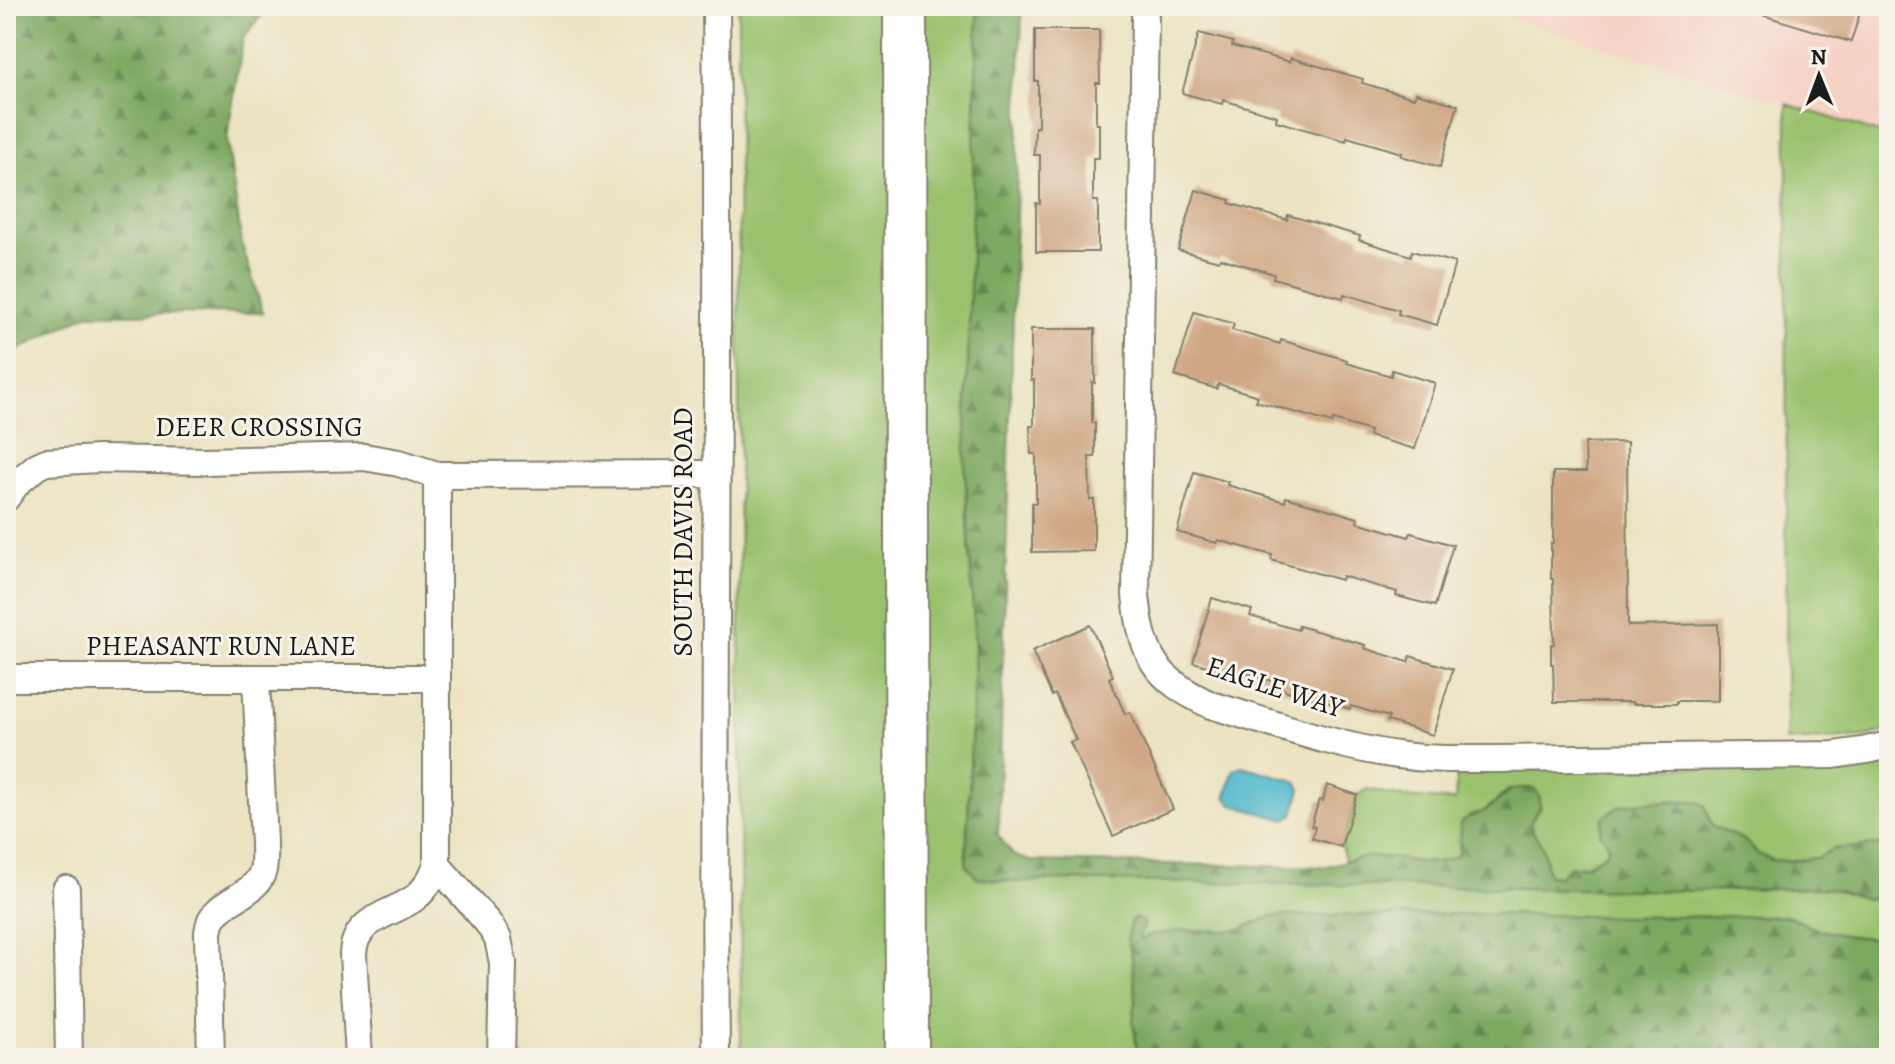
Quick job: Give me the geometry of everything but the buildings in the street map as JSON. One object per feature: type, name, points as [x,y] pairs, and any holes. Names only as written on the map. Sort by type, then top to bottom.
[{"type":"main road","points":[[905,6],[907,1058]]},
{"type":"street","name":"SOUTH DAVIS ROAD","points":[[716,6],[716,1058]]},
{"type":"street","name":"EAGLE WAY","points":[[1145,17],[1136,595],[1144,645],[1156,666],[1167,677],[1193,697],[1211,705],[1358,748],[1401,756],[1512,759],[1834,755],[1889,745]]},
{"type":"street","name":"DEER CROSSING","points":[[6,498],[30,471],[46,462],[99,459],[206,461],[364,457],[399,463],[437,475],[716,474]]},
{"type":"street","points":[[359,1058],[353,954],[355,940],[360,932],[388,910],[414,898],[428,885],[437,865],[437,475]]},
{"type":"street","name":"PHEASANT RUN LANE","points":[[6,678],[436,678]]},
{"type":"street","points":[[211,1058],[208,933],[211,921],[256,882],[263,869],[256,679]]},
{"type":"street","points":[[437,865],[488,923],[498,939],[503,963],[501,1058]]},
{"type":"street","points":[[66,889],[69,1058]]},
{"type":"shaded area","points":[[1474,6],[1889,6],[1889,136],[1535,25]]},
{"type":"green space","points":[[6,6],[269,6],[243,39],[227,139],[242,245],[263,313],[88,314],[6,356]]},
{"type":"green space","points":[[738,6],[898,6],[901,1058],[741,1058]]},
{"type":"green space","points":[[910,6],[978,6],[965,466],[975,648],[966,864],[1016,882],[1826,888],[1867,899],[1889,897],[1889,939],[1829,933],[1787,916],[1272,916],[1244,928],[1186,930],[1140,939],[1139,934],[1144,926],[1127,939],[1132,956],[1136,1001],[1133,1021],[1137,1048],[1142,1058],[913,1058]]},
{"type":"green space","points":[[978,6],[1022,6],[998,835],[1014,856],[1030,861],[1322,867],[1366,857],[1436,862],[1459,854],[1460,823],[1481,813],[1511,790],[1525,788],[1535,789],[1540,798],[1540,808],[1531,825],[1543,848],[1548,875],[1559,876],[1569,867],[1586,865],[1606,854],[1609,845],[1600,833],[1603,817],[1620,806],[1641,802],[1697,801],[1705,806],[1712,826],[1744,840],[1758,854],[1772,860],[1817,858],[1833,849],[1889,844],[1889,897],[1867,899],[1826,888],[1687,891],[1048,880],[1016,882],[977,878],[966,865],[975,648],[965,466]]},
{"type":"green space","points":[[1787,104],[1889,136],[1889,730],[1867,737],[1786,741]]},
{"type":"green space","points":[[1889,759],[1889,844],[1833,849],[1817,858],[1772,860],[1758,854],[1744,840],[1712,826],[1701,804],[1662,801],[1620,806],[1606,854],[1586,865],[1569,867],[1559,876],[1547,875],[1543,848],[1531,825],[1540,808],[1510,789],[1483,812],[1469,815],[1459,854],[1448,859],[1427,862],[1371,857],[1346,862],[1341,847],[1357,795],[1367,789],[1403,797],[1455,801],[1457,771],[1856,765]]},
{"type":"green space","points":[[1272,916],[1787,916],[1830,933],[1889,939],[1889,1058],[1142,1058],[1137,1048],[1133,1021],[1136,1001],[1132,956],[1127,939],[1131,921],[1136,918],[1144,926],[1139,934],[1141,939],[1186,930],[1244,928]]},
{"type":"water","points":[[1242,766],[1296,781],[1301,789],[1293,815],[1286,820],[1232,805],[1226,796],[1234,769]]}]
